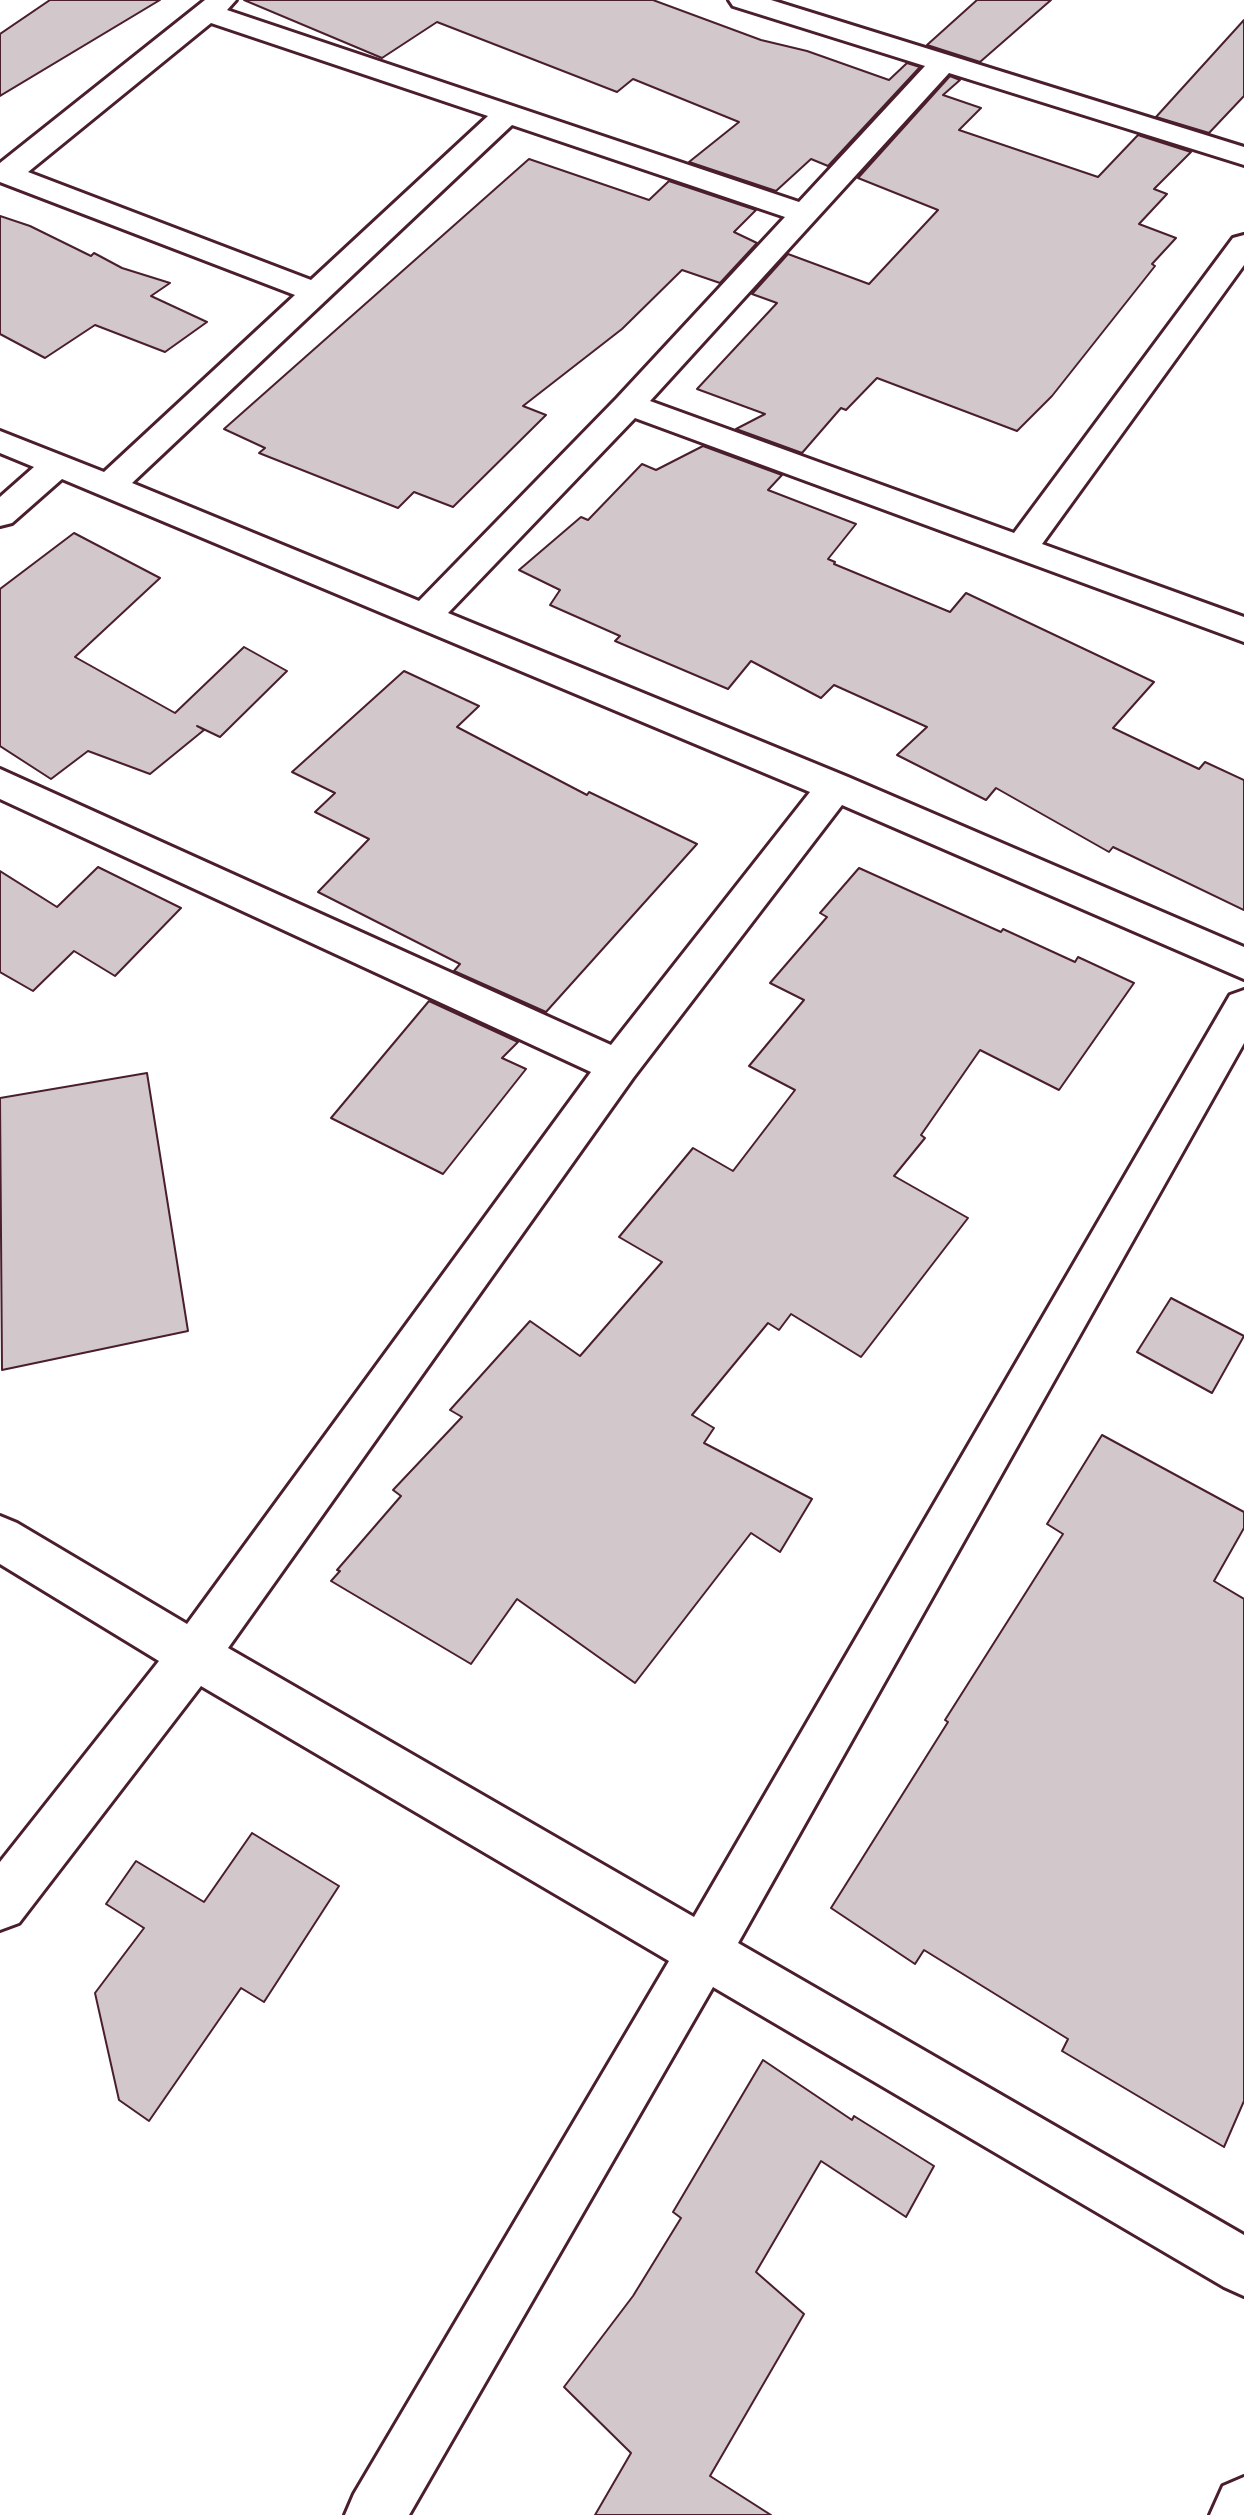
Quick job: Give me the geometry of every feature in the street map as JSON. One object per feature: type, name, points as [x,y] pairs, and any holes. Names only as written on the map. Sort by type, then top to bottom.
[{"type":"street","points":[[743,0],[1244,156]]},
{"type":"street","points":[[4,174],[214,6],[507,114],[805,214]]},
{"type":"street","points":[[424,617],[629,405],[943,63]]},
{"type":"street","points":[[108,487],[507,114]]},
{"type":"street","points":[[4,174],[315,292]]},
{"type":"street","points":[[1020,549],[1244,244]]},
{"type":"street","points":[[629,405],[1244,630]]},
{"type":"street","points":[[0,441],[835,787],[1244,964]]},
{"type":"street","points":[[0,515],[57,465]]},
{"type":"street","points":[[0,783],[618,1066]]},
{"type":"street","points":[[0,1904],[194,1655],[618,1066],[835,787]]},
{"type":"street","points":[[375,2515],[704,1952],[1244,1006]]},
{"type":"street","points":[[0,1538],[194,1655],[1244,2267]]},
{"type":"street","points":[[1240,2515],[1244,2507]]},
{"type":"building","points":[[50,0],[160,0],[0,96],[0,34]]},
{"type":"building","points":[[244,0],[653,0],[761,40],[807,51],[889,80],[907,63],[920,67],[828,166],[811,159],[776,191],[689,162],[739,122],[633,79],[617,92],[437,22],[382,58]]},
{"type":"building","points":[[977,0],[1051,0],[980,62],[927,45]]},
{"type":"building","points":[[1244,20],[1244,96],[1209,133],[1156,117]]},
{"type":"building","points":[[950,76],[960,80],[943,95],[981,108],[959,130],[1098,177],[1138,135],[1191,152],[1154,189],[1167,194],[1139,224],[1176,238],[1152,264],[1155,266],[1052,396],[1017,431],[877,378],[846,410],[841,408],[802,453],[736,429],[765,414],[697,389],[777,303],[752,294],[788,254],[869,284],[938,210],[858,178]]},
{"type":"building","points":[[529,159],[649,200],[669,181],[756,210],[734,232],[757,243],[720,283],[682,270],[622,329],[523,406],[546,415],[453,507],[414,492],[398,508],[259,453],[265,448],[224,429]]},
{"type":"building","points":[[0,216],[30,226],[91,256],[94,253],[122,268],[170,283],[151,296],[207,322],[165,352],[95,325],[45,358],[0,334]]},
{"type":"building","points":[[703,446],[782,475],[768,490],[856,524],[828,559],[834,564],[950,612],[966,593],[1154,682],[1113,728],[1199,769],[1205,762],[1244,780],[1244,910],[1113,847],[1109,852],[996,788],[986,800],[897,755],[927,727],[834,685],[821,698],[751,661],[728,689],[615,641],[620,636],[550,605],[560,590],[519,570],[581,517],[588,520],[642,464],[656,470]]},
{"type":"building","points":[[74,533],[160,578],[75,657],[175,713],[244,647],[287,671],[220,737],[197,726],[204,730],[150,774],[88,751],[51,779],[0,746],[0,589]]},
{"type":"building","points":[[404,671],[479,706],[457,727],[587,795],[589,792],[697,844],[546,1012],[454,971],[460,964],[318,892],[369,839],[315,812],[335,793],[292,772]]},
{"type":"building","points":[[98,867],[181,908],[115,976],[74,951],[33,991],[0,972],[0,871],[57,907]]},
{"type":"building","points":[[859,868],[1001,932],[1003,929],[1075,962],[1078,957],[1134,983],[1059,1090],[980,1050],[921,1135],[925,1138],[894,1176],[968,1218],[861,1357],[791,1314],[779,1330],[768,1323],[692,1415],[714,1428],[704,1443],[812,1499],[780,1552],[751,1533],[635,1683],[517,1599],[471,1664],[331,1581],[401,1496],[393,1490],[462,1417],[450,1410],[530,1321],[580,1356],[662,1262],[619,1237],[693,1148],[733,1171],[795,1090],[749,1066],[804,1000],[770,983],[827,917],[820,913]]},
{"type":"building","points":[[429,1001],[518,1042],[502,1058],[526,1069],[443,1174],[331,1118]]},
{"type":"building","points":[[147,1073],[188,1331],[2,1370],[0,1098]]},
{"type":"building","points":[[1171,1298],[1244,1336],[1212,1393],[1137,1352]]},
{"type":"building","points":[[1102,1435],[1244,1512],[1244,1528],[1214,1581],[1244,1599],[1244,2101],[1224,2147],[1062,2051],[1068,2039],[924,1950],[915,1964],[831,1908],[1063,1534],[1047,1524]]},
{"type":"building","points":[[252,1833],[339,1886],[264,2002],[241,1988],[149,2121],[119,2100],[95,1993],[144,1928],[106,1904],[136,1861],[204,1902]]},
{"type":"building","points":[[763,2060],[852,2120],[854,2116],[934,2166],[906,2217],[821,2161],[756,2272],[804,2314],[710,2476],[771,2515],[595,2515],[631,2453],[564,2387],[633,2296],[681,2218],[673,2212]]}]
